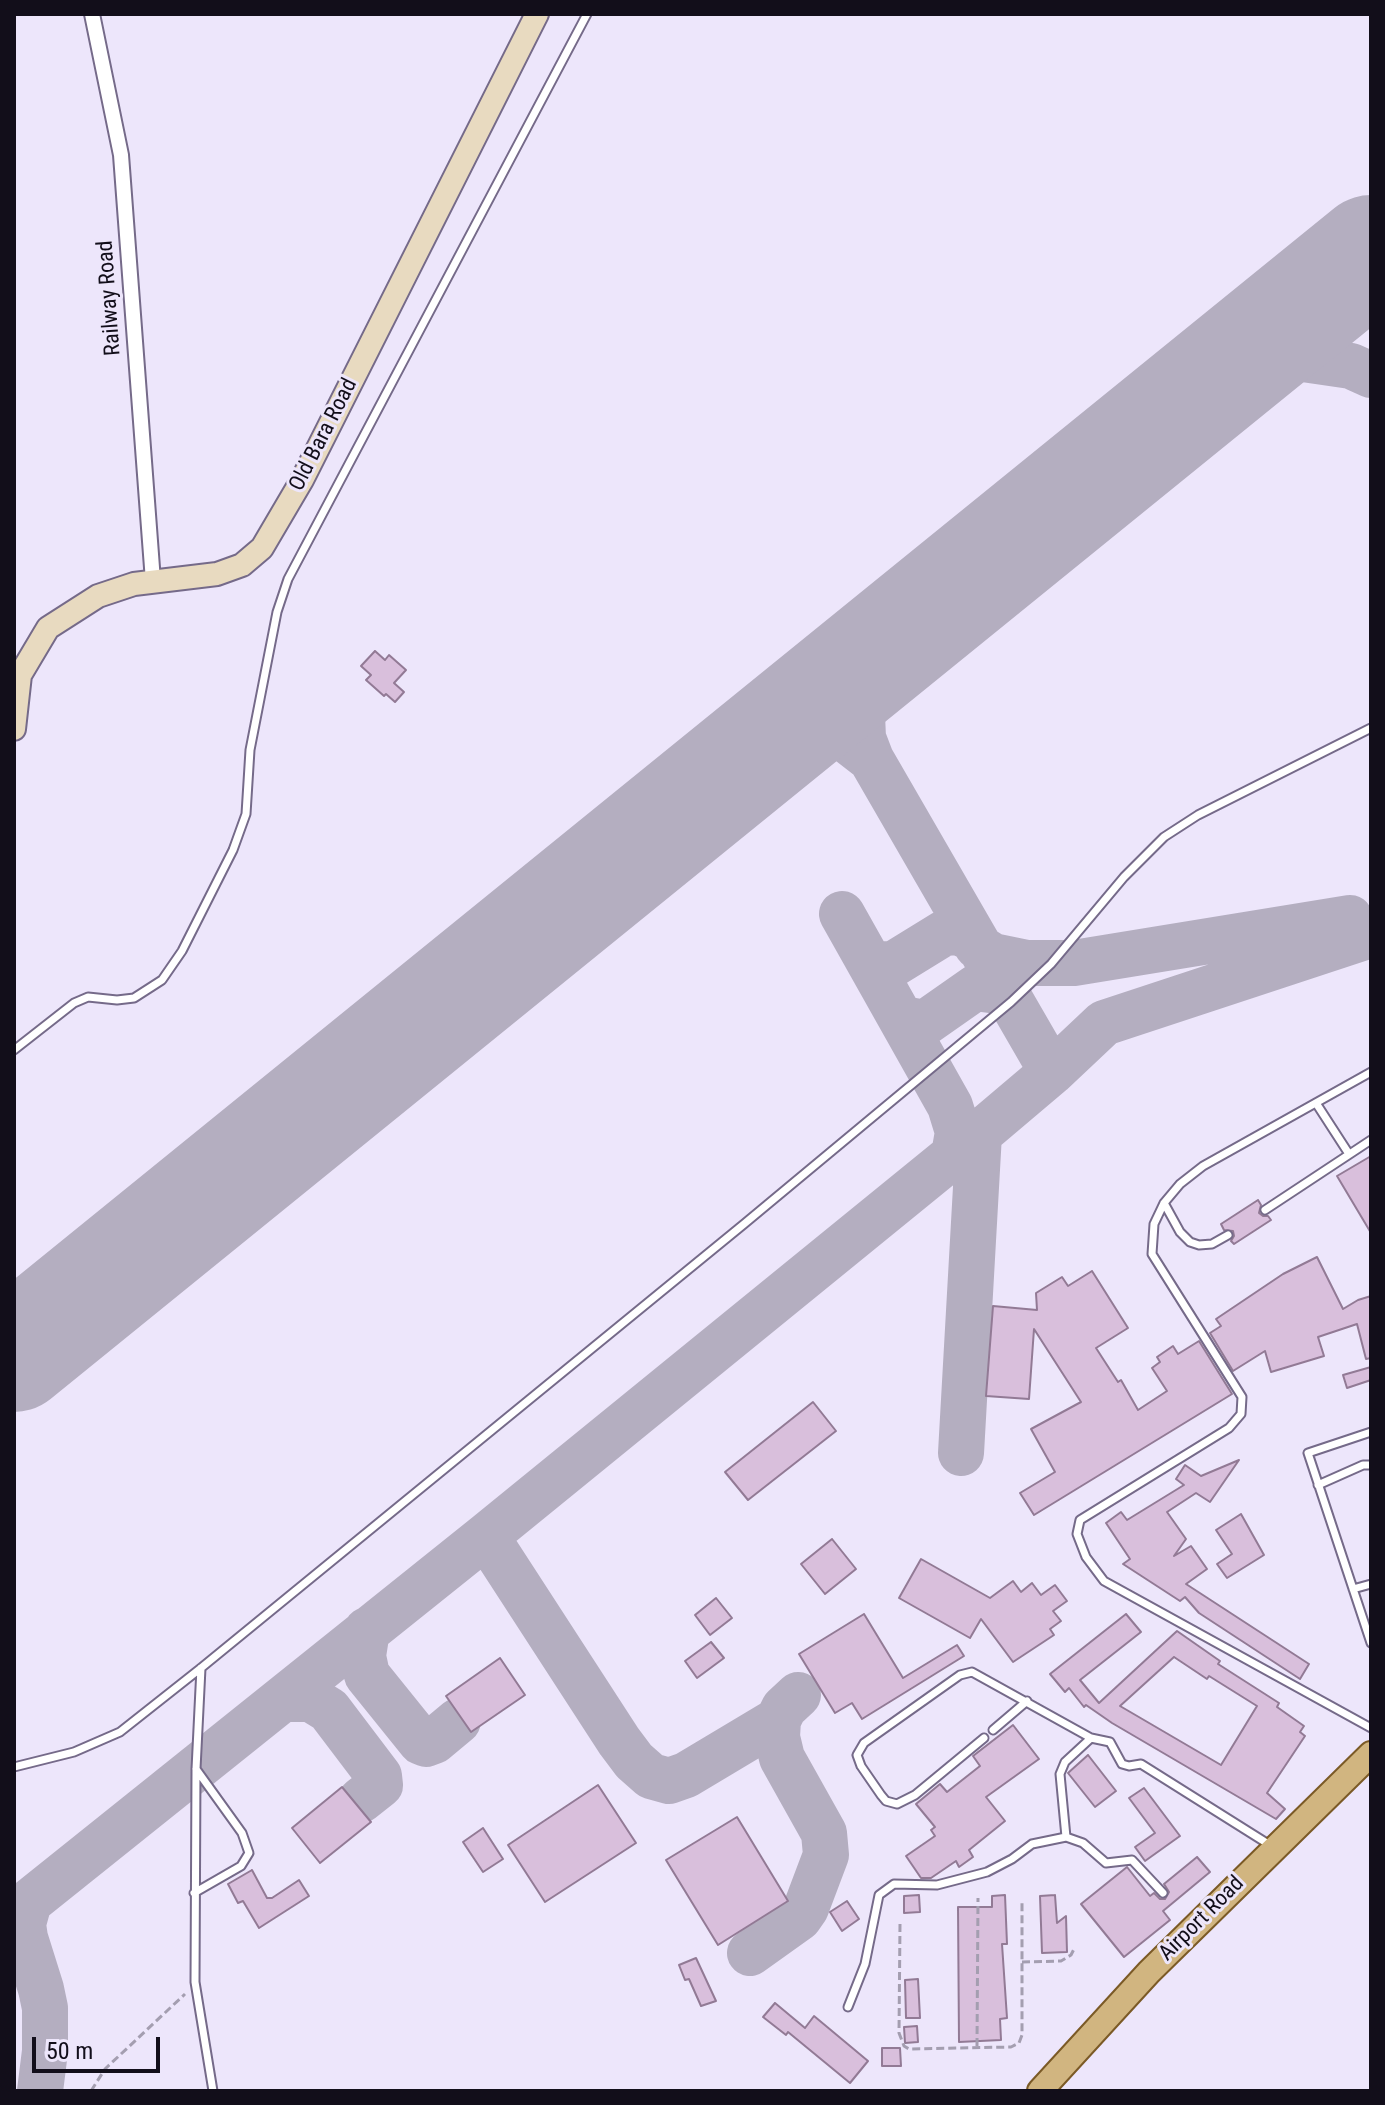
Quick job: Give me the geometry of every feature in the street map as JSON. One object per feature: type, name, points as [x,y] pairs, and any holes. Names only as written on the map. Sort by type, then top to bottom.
[{"type":"main road","name":"Airport Road","points":[[1040,2091],[1149,1972],[1371,1754]]},
{"type":"street","name":"Railway Road","points":[[92,14],[121,155],[153,581]]},
{"type":"street","name":"Old Bara Road","points":[[14,729],[20,675],[48,628],[98,596],[134,584],[217,574],[242,565],[262,548],[302,480],[537,14]]},
{"type":"lane","points":[[14,1050],[81,1000],[88,997],[134,998],[162,980],[182,951],[233,850],[246,814],[250,750],[277,612],[288,579],[587,14]]},
{"type":"lane","points":[[14,1767],[74,1752],[120,1732],[201,1668],[1011,1002],[1051,964],[1124,877],[1164,837],[1198,815],[1371,728]]},
{"type":"lane","points":[[1371,1072],[1203,1166],[1180,1184],[1164,1203],[1154,1224],[1152,1254],[1242,1397],[1241,1414],[1229,1428],[1080,1520],[1077,1534],[1086,1557],[1104,1581],[1371,1728]]},
{"type":"lane","points":[[1316,1103],[1349,1154]]},
{"type":"lane","points":[[1265,1210],[1371,1140]]},
{"type":"lane","points":[[1164,1203],[1180,1232],[1190,1242],[1212,1244],[1228,1235]]},
{"type":"lane","points":[[1371,1432],[1308,1453],[1371,1643]]},
{"type":"lane","points":[[1318,1485],[1363,1465],[1371,1465]]},
{"type":"lane","points":[[1353,1589],[1371,1584]]},
{"type":"lane","points":[[201,1668],[196,1769],[195,1982],[213,2091]]},
{"type":"lane","points":[[984,1738],[915,1795],[897,1804],[886,1801],[881,1795],[857,1755],[864,1743],[966,1673],[978,1674],[1091,1738],[1110,1742],[1122,1764],[1141,1764],[1274,1847]]},
{"type":"lane","points":[[993,1730],[1027,1701]]},
{"type":"lane","points":[[1066,1837],[1060,1774],[1065,1762],[1091,1738]]},
{"type":"lane","points":[[194,1893],[241,1866],[249,1853],[242,1833],[196,1769]]},
{"type":"lane","points":[[848,2007],[865,1964],[879,1895],[894,1884],[937,1885],[987,1872],[1032,1844],[1066,1837],[1083,1843],[1106,1863],[1132,1860],[1163,1893]]},
{"type":"path","points":[[977,2048],[978,1898]]},
{"type":"path","points":[[900,1924],[899,2033],[904,2046],[909,2049],[1011,2047],[1021,2040],[1022,1902]]},
{"type":"path","points":[[1022,1962],[1061,1961],[1071,1955],[1075,1947]]},
{"type":"path","points":[[91,2091],[105,2069],[180,2000]]},
{"type":"building","points":[[375,651],[385,660],[389,655],[406,670],[394,683],[404,692],[395,702],[366,680],[371,675],[361,666]]},
{"type":"building","points":[[1371,1156],[1371,1233],[1337,1176]]},
{"type":"building","points":[[1258,1200],[1261,1205],[1259,1213],[1271,1220],[1234,1244],[1231,1241],[1233,1231],[1224,1230],[1221,1224]]},
{"type":"building","points":[[1317,1257],[1343,1309],[1371,1296],[1371,1358],[1366,1359],[1357,1324],[1318,1337],[1324,1356],[1271,1372],[1265,1351],[1233,1371],[1210,1333],[1221,1326],[1216,1319],[1283,1274]]},
{"type":"building","points":[[1092,1271],[1128,1328],[1096,1348],[1118,1382],[1121,1380],[1138,1410],[1167,1391],[1152,1368],[1160,1362],[1157,1357],[1173,1346],[1178,1354],[1199,1341],[1232,1394],[1034,1515],[1020,1493],[1055,1472],[1031,1429],[1081,1402],[1034,1329],[1029,1399],[986,1396],[993,1306],[1037,1310],[1036,1293],[1062,1277],[1068,1286]]},
{"type":"building","points":[[1371,1367],[1371,1380],[1347,1388],[1343,1375]]},
{"type":"building","points":[[813,1402],[836,1431],[748,1500],[725,1472]]},
{"type":"building","points":[[1239,1460],[1210,1502],[1196,1493],[1167,1512],[1186,1539],[1174,1556],[1191,1546],[1207,1569],[1186,1584],[1309,1664],[1300,1679],[1199,1613],[1185,1597],[1180,1601],[1123,1564],[1130,1559],[1106,1523],[1121,1512],[1127,1520],[1184,1485],[1176,1479],[1185,1465],[1201,1476]]},
{"type":"building","points":[[1241,1514],[1264,1555],[1227,1578],[1217,1564],[1232,1554],[1216,1530]]},
{"type":"building","points":[[832,1539],[856,1569],[825,1594],[801,1564]]},
{"type":"building","points":[[921,1559],[990,1598],[1013,1581],[1021,1592],[1032,1583],[1041,1595],[1055,1585],[1067,1601],[1053,1611],[1061,1621],[1050,1629],[1054,1635],[1013,1662],[981,1619],[970,1638],[899,1598]]},
{"type":"building","points":[[716,1598],[732,1618],[710,1635],[695,1615]]},
{"type":"building","points":[[864,1614],[903,1678],[957,1645],[964,1656],[862,1719],[852,1703],[835,1713],[799,1654]]},
{"type":"building","points":[[1126,1614],[1141,1632],[1080,1680],[1099,1703],[1177,1631],[1220,1661],[1218,1664],[1279,1703],[1277,1707],[1304,1726],[1300,1732],[1305,1736],[1267,1793],[1285,1809],[1276,1819],[1086,1705],[1084,1707],[1069,1688],[1065,1692],[1050,1674]],"holes":[[[1174,1657],[1207,1679],[1209,1676],[1257,1706],[1221,1765],[1120,1706]]]},
{"type":"building","points":[[711,1642],[724,1658],[697,1678],[685,1661]]},
{"type":"building","points":[[500,1658],[525,1695],[471,1732],[446,1696]]},
{"type":"building","points":[[1013,1725],[1039,1759],[986,1797],[1005,1821],[969,1850],[973,1857],[959,1867],[956,1861],[931,1878],[921,1878],[906,1856],[935,1836],[931,1830],[935,1827],[916,1804],[940,1784],[947,1792],[980,1766],[973,1756]]},
{"type":"building","points":[[1088,1755],[1116,1791],[1095,1807],[1068,1773]]},
{"type":"building","points":[[598,1785],[636,1843],[545,1902],[508,1845]]},
{"type":"building","points":[[342,1787],[371,1822],[320,1863],[292,1828]]},
{"type":"building","points":[[1144,1788],[1180,1836],[1145,1861],[1135,1847],[1155,1833],[1129,1798]]},
{"type":"building","points":[[737,1817],[788,1901],[718,1945],[666,1860]]},
{"type":"building","points":[[483,1828],[503,1859],[483,1872],[463,1842]]},
{"type":"building","points":[[1197,1857],[1210,1872],[1163,1911],[1170,1920],[1124,1957],[1081,1904],[1127,1867],[1150,1896],[1154,1893],[1165,1899],[1169,1892],[1164,1884]]},
{"type":"building","points":[[252,1870],[267,1898],[272,1898],[299,1880],[309,1896],[259,1928],[243,1901],[238,1903],[228,1884]]},
{"type":"building","points":[[919,1895],[920,1912],[904,1913],[904,1896]]},
{"type":"building","points":[[1005,1895],[1007,1944],[1002,1944],[1007,2018],[1000,2019],[1001,2040],[959,2042],[958,1907],[992,1907],[992,1896]]},
{"type":"building","points":[[1055,1895],[1057,1923],[1066,1916],[1067,1952],[1042,1953],[1040,1896]]},
{"type":"building","points":[[847,1901],[859,1919],[842,1931],[830,1912]]},
{"type":"building","points":[[696,1958],[716,2001],[701,2006],[679,1965]]},
{"type":"building","points":[[918,1979],[920,2018],[906,2018],[905,1980]]},
{"type":"building","points":[[775,2003],[805,2028],[814,2016],[868,2061],[850,2083],[788,2032],[786,2035],[763,2017]]},
{"type":"building","points":[[917,2026],[918,2042],[905,2043],[904,2027]]},
{"type":"building","points":[[882,2048],[900,2048],[901,2066],[882,2066]]},
{"type":"taxiway","points":[[1212,384],[1272,361],[1303,359],[1351,366],[1371,375]]},
{"type":"taxiway","points":[[860,668],[863,738],[871,759],[1052,1072]]},
{"type":"taxiway","points":[[802,715],[822,721],[871,759]]},
{"type":"taxiway","points":[[842,914],[950,1106],[958,1132],[954,1155]]},
{"type":"taxiway","points":[[977,946],[993,956],[1027,963],[1074,963],[1350,918]]},
{"type":"taxiway","points":[[870,963],[892,965],[944,933],[958,932],[972,938]]},
{"type":"taxiway","points":[[14,1914],[486,1536],[954,1155],[1052,1072],[1104,1023],[1371,935]]},
{"type":"taxiway","points":[[902,1019],[925,1023],[975,988],[1005,992]]},
{"type":"taxiway","points":[[961,1453],[979,1134]]},
{"type":"taxiway","points":[[486,1536],[619,1741],[634,1761],[651,1776],[669,1781],[686,1775],[778,1720],[784,1708],[798,1695]]},
{"type":"taxiway","points":[[367,1630],[363,1656],[367,1675],[421,1742],[434,1741],[458,1721]]},
{"type":"taxiway","points":[[283,1699],[311,1699],[329,1710],[379,1776],[380,1785],[361,1800]]},
{"type":"taxiway","points":[[750,1953],[799,1918],[806,1908],[826,1855],[824,1833],[782,1758],[777,1737],[778,1720]]},
{"type":"taxiway","points":[[29,1902],[23,1924],[25,1938],[45,2008],[45,2051],[40,2091]]},
{"type":"runway","points":[[14,1354],[1371,253]]}]
